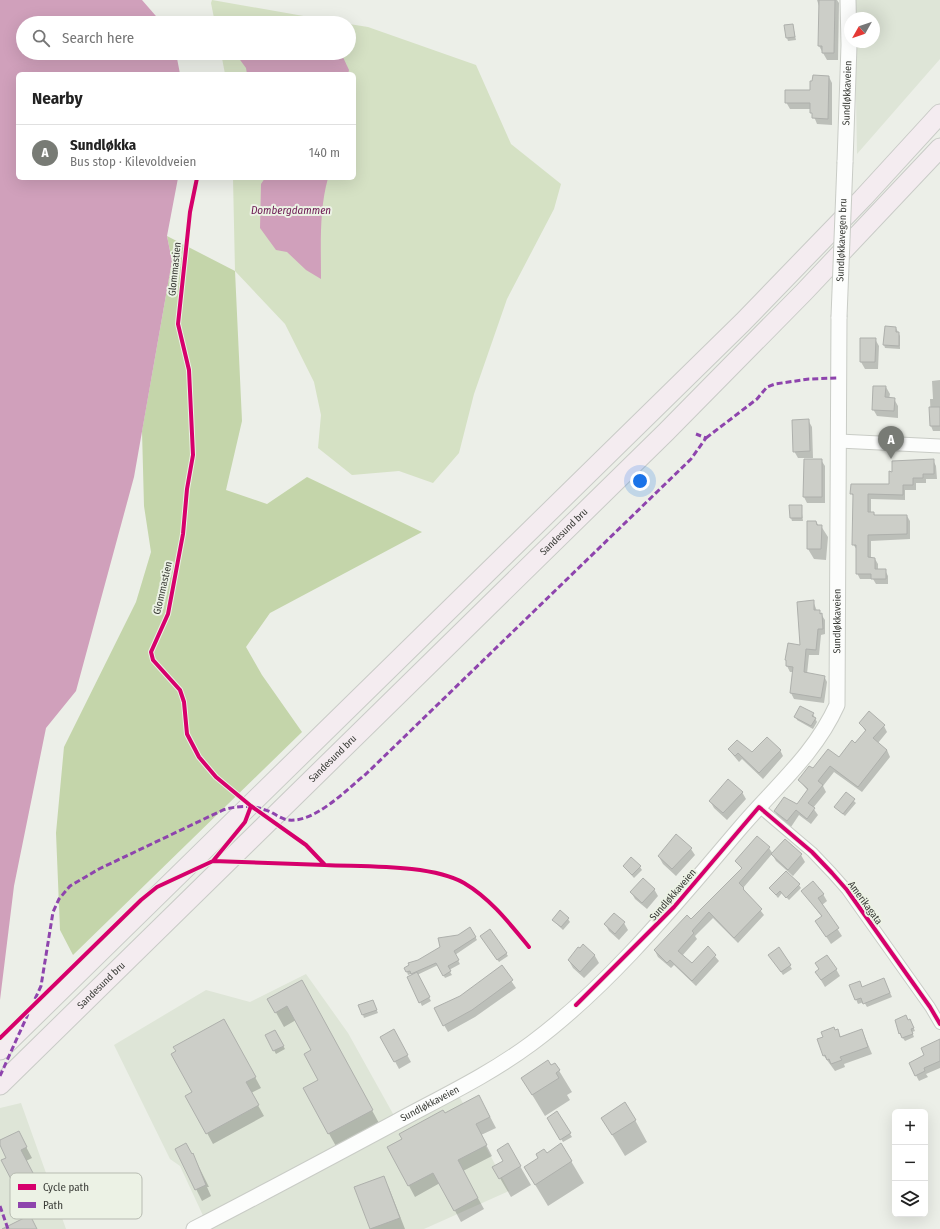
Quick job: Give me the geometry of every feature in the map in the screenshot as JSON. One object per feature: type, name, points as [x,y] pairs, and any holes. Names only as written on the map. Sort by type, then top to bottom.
[{"type":"highway","points":[[0,1050],[650,414],[805,259],[940,114]]},
{"type":"highway","name":"Sandesund bru","points":[[0,1085],[666,432],[804,292],[940,148]]},
{"type":"main road","name":"Sundløkkaveien","points":[[845,162],[849,45],[848,0]]},
{"type":"main road","name":"Sundløkkavegen bru","points":[[839,317],[845,162]]},
{"type":"main road","name":"Sundløkkaveien","points":[[194,1229],[486,1074],[534,1041],[588,994],[674,907],[759,807],[813,747],[837,705],[839,317]]},
{"type":"street","points":[[839,441],[940,446]]},
{"type":"street","name":"Amerikagata","points":[[759,807],[812,852],[837,878],[930,1006],[940,1024]]},
{"type":"shaded area","points":[[854,0],[940,0],[940,59],[857,154],[855,48],[880,48],[880,12],[854,12]]},
{"type":"shaded area","points":[[306,974],[348,1033],[397,1121],[456,1090],[509,1191],[424,1229],[194,1229],[206,1222],[180,1166],[170,1159],[114,1045],[206,990],[250,1002]]},
{"type":"shaded area","points":[[21,1103],[46,1173],[10,1173],[10,1219],[62,1219],[66,1229],[0,1229],[0,1108]]},
{"type":"green space","points":[[212,0],[303,16],[214,16],[211,3]]},
{"type":"green space","points":[[356,25],[368,27],[476,65],[511,144],[561,184],[554,209],[507,299],[474,394],[459,453],[433,483],[399,471],[352,475],[318,448],[321,415],[314,382],[285,324],[235,271],[233,180],[356,180],[356,72],[225,72],[222,60],[356,60]]},
{"type":"green space","points":[[167,236],[235,271],[242,421],[226,490],[267,504],[307,477],[422,532],[270,613],[246,647],[262,675],[302,732],[73,955],[60,930],[56,833],[64,747],[136,602],[151,552],[144,506],[142,431],[172,261]]},
{"type":"water","points":[[0,0],[142,0],[156,16],[16,16],[16,60],[177,60],[180,72],[16,72],[16,180],[178,180],[167,236],[172,261],[134,477],[76,691],[46,728],[14,886],[0,1000]]},
{"type":"water","points":[[240,60],[344,60],[349,70],[348,72],[247,72],[246,68]]},
{"type":"water","name":"Dombergdammen","points":[[264,180],[328,180],[322,215],[321,279],[306,270],[287,252],[276,250],[260,228],[261,184]]},
{"type":"building","points":[[819,0],[835,0],[834,53],[822,53],[822,46],[818,46]]},
{"type":"building","points":[[793,24],[795,37],[786,38],[784,25]]},
{"type":"building","points":[[813,75],[829,76],[828,119],[812,118],[812,113],[810,113],[810,103],[785,103],[785,90],[810,90],[810,81],[812,81]]},
{"type":"building","points":[[885,326],[896,327],[896,332],[899,332],[899,346],[883,345]]},
{"type":"building","points":[[860,338],[876,338],[875,362],[860,362]]},
{"type":"building","points":[[873,386],[886,386],[885,397],[895,398],[894,411],[872,410]]},
{"type":"building","points":[[929,407],[940,407],[940,426],[930,426]]},
{"type":"building","points":[[809,419],[810,451],[793,452],[792,420]]},
{"type":"building","points":[[804,459],[822,459],[822,497],[803,497]]},
{"type":"building","points":[[934,459],[934,474],[923,474],[923,478],[913,478],[913,485],[903,485],[903,495],[868,494],[868,512],[874,512],[874,515],[907,515],[907,534],[868,535],[868,557],[875,558],[875,569],[886,569],[886,579],[871,579],[871,574],[856,574],[856,545],[852,545],[853,494],[850,494],[851,484],[889,484],[889,471],[892,472],[892,461]]},
{"type":"building","points":[[789,505],[802,505],[802,518],[790,518]]},
{"type":"building","points":[[807,521],[816,521],[817,525],[822,525],[821,549],[807,549]]},
{"type":"building","points":[[814,600],[814,610],[820,610],[820,614],[822,613],[823,629],[818,629],[816,650],[806,649],[804,672],[825,676],[821,698],[790,693],[793,667],[786,666],[785,660],[788,643],[800,645],[797,602]]},
{"type":"building","points":[[800,706],[814,713],[812,716],[816,718],[811,726],[794,717]]},
{"type":"building","points":[[869,711],[885,725],[873,738],[887,750],[858,787],[830,766],[818,781],[823,785],[808,803],[815,808],[807,819],[796,810],[787,821],[774,811],[784,797],[797,804],[808,789],[798,780],[809,766],[813,768],[828,749],[839,757],[852,740],[855,743],[866,730],[859,723]]},
{"type":"building","points":[[767,737],[781,750],[759,773],[738,753],[735,756],[728,749],[737,740],[752,752]]},
{"type":"building","points":[[728,779],[743,792],[723,813],[709,801]]},
{"type":"building","points":[[846,792],[855,799],[843,814],[834,807]]},
{"type":"building","points":[[676,834],[692,848],[672,869],[658,856]]},
{"type":"building","points":[[757,836],[770,847],[739,883],[762,909],[734,938],[709,912],[692,931],[694,933],[678,951],[692,963],[708,946],[716,955],[692,981],[670,960],[667,963],[654,950],[687,915],[691,919],[742,868],[735,861]]},
{"type":"building","points":[[785,839],[802,854],[788,870],[771,854]]},
{"type":"building","points":[[631,857],[641,866],[632,875],[623,866]]},
{"type":"building","points":[[786,871],[800,884],[786,898],[780,891],[776,895],[769,888]]},
{"type":"building","points":[[643,878],[655,889],[642,903],[630,892]]},
{"type":"building","points":[[813,881],[824,894],[818,898],[839,928],[826,937],[815,921],[822,916],[801,891]]},
{"type":"building","points":[[560,910],[569,918],[561,927],[552,920]]},
{"type":"building","points":[[614,913],[625,922],[615,934],[604,924]]},
{"type":"building","points":[[470,927],[476,937],[454,951],[459,960],[448,966],[451,971],[443,976],[436,963],[411,974],[410,971],[406,972],[404,968],[409,965],[408,963],[418,960],[440,947],[438,938],[458,935]]},
{"type":"building","points":[[490,929],[507,953],[497,960],[480,936]]},
{"type":"building","points":[[583,944],[595,955],[580,972],[568,960],[578,947],[580,948]]},
{"type":"building","points":[[779,947],[791,965],[781,972],[768,955]]},
{"type":"building","points":[[827,955],[837,969],[821,980],[815,972],[819,969],[815,963]]},
{"type":"building","points":[[502,965],[513,980],[472,1010],[443,1026],[434,1008],[460,996]]},
{"type":"building","points":[[417,972],[430,997],[419,1003],[407,977]]},
{"type":"building","points":[[884,978],[890,993],[863,1004],[861,998],[855,1000],[849,985],[860,981],[862,987]]},
{"type":"building","points":[[302,980],[373,1110],[328,1134],[303,1088],[318,1080],[304,1054],[311,1050],[287,1006],[275,1013],[267,999]]},
{"type":"building","points":[[373,1000],[377,1010],[362,1015],[358,1005]]},
{"type":"building","points":[[906,1015],[908,1020],[910,1019],[914,1028],[911,1029],[913,1034],[902,1038],[900,1033],[899,1034],[895,1020]]},
{"type":"building","points":[[224,1019],[256,1077],[246,1082],[259,1105],[206,1134],[185,1096],[192,1092],[171,1054],[176,1051],[173,1047]]},
{"type":"building","points":[[834,1027],[835,1030],[838,1029],[840,1037],[862,1029],[868,1047],[840,1057],[842,1060],[831,1064],[825,1055],[823,1056],[817,1039],[823,1037],[821,1032]]},
{"type":"building","points":[[394,1029],[408,1055],[394,1062],[380,1037]]},
{"type":"building","points":[[275,1030],[284,1046],[273,1051],[265,1035]]},
{"type":"building","points":[[940,1039],[940,1061],[924,1068],[925,1071],[915,1076],[909,1063],[924,1055],[921,1048]]},
{"type":"building","points":[[548,1060],[551,1065],[555,1063],[560,1070],[556,1073],[559,1078],[532,1095],[521,1078]]},
{"type":"building","points":[[479,1095],[490,1117],[476,1124],[487,1145],[458,1160],[478,1198],[454,1211],[433,1173],[408,1186],[387,1147],[402,1139],[399,1134],[443,1110],[445,1113]]},
{"type":"building","points":[[625,1102],[636,1120],[612,1135],[601,1118]]},
{"type":"building","points":[[557,1111],[571,1133],[560,1140],[547,1118]]},
{"type":"building","points":[[19,1131],[27,1147],[21,1150],[33,1173],[10,1173],[10,1177],[1,1160],[6,1158],[0,1145],[0,1140]]},
{"type":"building","points":[[186,1143],[192,1154],[193,1153],[206,1185],[195,1190],[175,1149]]},
{"type":"building","points":[[508,1143],[521,1166],[499,1179],[492,1167],[503,1161],[497,1150]]},
{"type":"building","points":[[561,1143],[572,1161],[535,1185],[524,1167],[538,1158],[536,1154],[544,1149],[547,1153]]},
{"type":"building","points":[[384,1176],[400,1218],[370,1229],[354,1187]]},
{"type":"building","points":[[22,1219],[32,1219],[37,1229],[2,1229]]},
{"type":"marked path","points":[[706,438],[757,399],[767,387],[775,384],[809,379],[838,378]]},
{"type":"marked path","points":[[35,999],[41,986],[53,912],[59,899],[70,886],[99,869],[223,810],[235,807],[253,807],[271,812],[288,820],[298,820],[309,816],[330,804],[366,774],[691,459],[706,438],[696,434]]},
{"type":"marked path","points":[[0,1076],[28,1014]]},
{"type":"marked path","points":[[0,1206],[8,1229]]},
{"type":"cycle path","name":"Glommastien","points":[[197,180],[190,212],[178,324],[189,370],[193,455],[187,489],[183,534],[168,614],[151,652],[153,660],[180,690],[184,702],[187,734],[199,757],[216,777],[251,806],[306,845],[325,865],[416,869],[434,872],[450,877],[474,889],[491,904],[500,912],[529,947]]},
{"type":"cycle path","points":[[0,1038],[141,900],[157,887],[213,861],[245,822],[251,806]]},
{"type":"cycle path","points":[[576,1005],[674,907],[759,807],[812,852],[847,890],[930,1007],[940,1024]]},
{"type":"cycle path","points":[[213,861],[325,865]]},
{"type":"place","name":"Sundløkka","points":[[891,459]]}]
